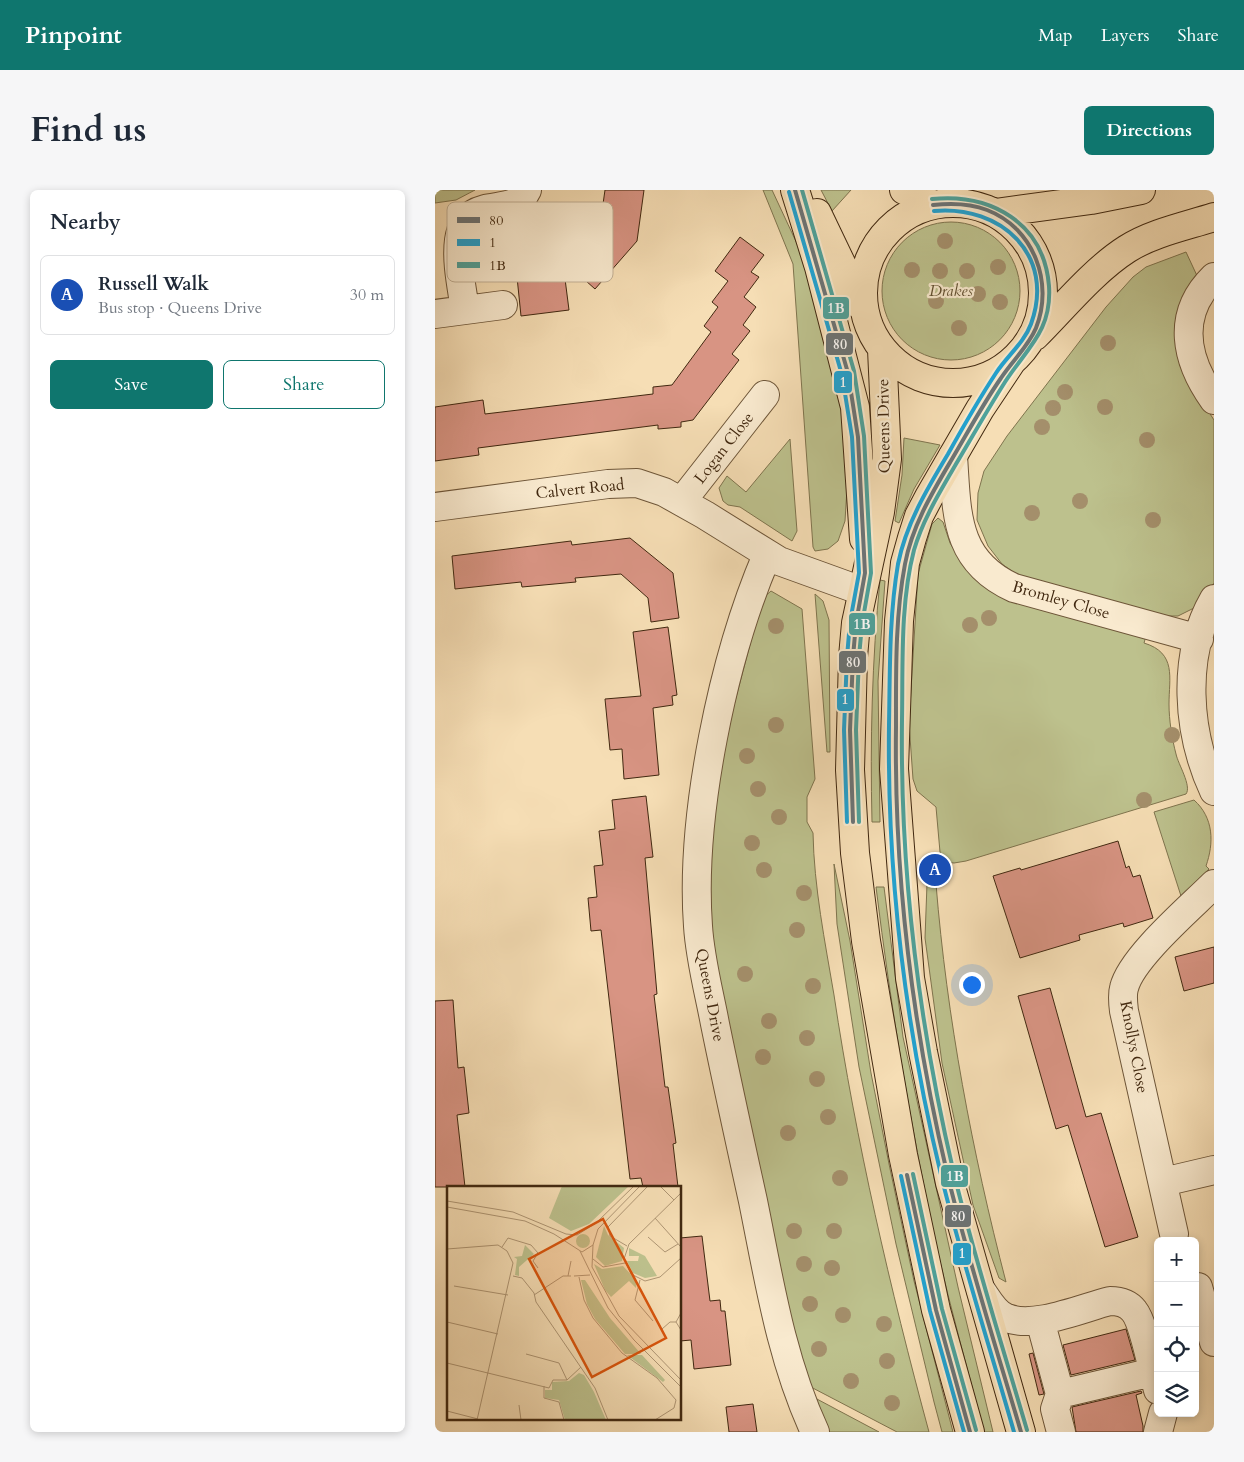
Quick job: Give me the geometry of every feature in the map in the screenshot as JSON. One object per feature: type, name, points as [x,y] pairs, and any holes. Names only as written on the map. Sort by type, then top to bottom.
[{"type":"main road","points":[[795,190],[819,267],[855,407],[863,582]]},
{"type":"main road","points":[[805,190],[882,349],[910,372],[945,382],[981,379],[1012,361]]},
{"type":"main road","points":[[904,190],[933,205]]},
{"type":"main road","points":[[995,213],[1091,200],[1141,190]]},
{"type":"main road","points":[[866,316],[863,287],[869,259],[876,246],[895,224],[906,216],[933,205],[965,204],[995,213],[1007,221],[1023,236],[1035,255],[1040,269],[1043,298],[1037,327],[1030,340]]},
{"type":"main road","points":[[1021,1432],[950,1183],[921,1043],[909,968],[894,786],[899,621],[905,563],[919,516],[980,409],[1012,361],[1030,340],[1128,248],[1214,217]]},
{"type":"main road","name":"Queens Drive","points":[[882,349],[887,458],[879,512],[863,582],[853,657],[850,730],[855,853],[866,941],[903,1156],[934,1300],[970,1432]]},
{"type":"street","points":[[516,202],[527,190]]},
{"type":"street","points":[[1213,278],[1198,300],[1191,316],[1189,340],[1191,357],[1196,372],[1214,400]]},
{"type":"street","points":[[462,282],[465,310]]},
{"type":"street","points":[[435,314],[503,305]]},
{"type":"street","name":"Logan Close","points":[[682,501],[765,395]]},
{"type":"street","name":"Bromley Close","points":[[953,456],[960,529],[978,562],[993,576],[1014,588],[1199,639]]},
{"type":"street","name":"Calvert Road","points":[[435,507],[619,483],[637,483],[682,501],[767,555]]},
{"type":"street","points":[[767,555],[787,565],[863,582]]},
{"type":"street","name":"Queens Drive","points":[[767,555],[741,623],[708,769],[699,849],[698,925],[701,955],[724,1070],[782,1341],[803,1407],[815,1432]]},
{"type":"street","points":[[1214,600],[1199,639],[1193,683],[1193,722],[1202,759],[1214,791]]},
{"type":"street","name":"Knollys Close","points":[[1174,1234],[1125,1011],[1124,988],[1129,977],[1145,954],[1214,884]]},
{"type":"street","points":[[1163,1182],[1214,1170]]},
{"type":"street","points":[[1199,1287],[1214,1342]]},
{"type":"street","points":[[981,1290],[995,1310],[1006,1318],[1022,1323],[1110,1301],[1119,1301],[1128,1305],[1138,1318],[1154,1377]]},
{"type":"street","points":[[1040,1320],[1060,1394],[1055,1409],[1061,1432]]},
{"type":"street","points":[[1060,1394],[1154,1381]]},
{"type":"street","points":[[1158,1432],[1162,1417]]},
{"type":"green space","points":[[435,190],[475,190],[456,200],[435,203]]},
{"type":"green space","points":[[763,190],[772,190],[806,263],[850,440],[845,521],[838,541],[828,549],[815,551],[813,547],[793,264]]},
{"type":"green space","points":[[821,190],[851,190],[832,211]]},
{"type":"green space","name":"Drakes","points":[[951,222],[965,223],[978,227],[1000,242],[1015,264],[1019,277],[1019,305],[1015,318],[1000,340],[978,355],[965,359],[951,360],[937,359],[924,355],[902,340],[887,318],[883,305],[882,291],[883,277],[887,264],[902,242],[924,227],[937,223]]},
{"type":"green space","points":[[1186,252],[1199,280],[1190,383],[1214,420],[1214,583],[1194,608],[1178,616],[1159,616],[1023,579],[1002,564],[988,546],[977,520],[978,493],[984,471],[1007,436],[1106,307],[1133,277],[1146,267]]},
{"type":"green space","points":[[904,438],[940,445],[914,489],[899,523],[895,521],[902,475]]},
{"type":"green space","points":[[790,439],[797,531],[792,541],[740,507],[728,505],[723,501],[719,488],[727,476],[746,492]]},
{"type":"green space","points":[[938,518],[943,522],[950,543],[968,571],[991,591],[1146,636],[1144,643],[1155,647],[1162,653],[1169,667],[1171,729],[1176,754],[1187,786],[1186,794],[966,861],[945,862],[940,852],[936,807],[917,791],[913,779],[909,723],[918,574],[932,524]]},
{"type":"green space","points":[[880,580],[885,581],[878,681],[880,822],[872,822],[872,701]]},
{"type":"green space","points":[[771,591],[802,609],[815,779],[807,797],[807,822],[813,833],[815,874],[821,914],[863,1160],[901,1324],[929,1432],[897,1432],[807,1385],[797,1352],[715,972],[709,890],[714,810],[729,724],[762,599]]},
{"type":"green space","points":[[815,594],[823,601],[829,620],[830,752],[827,752]]},
{"type":"green space","points":[[1194,800],[1201,807],[1211,831],[1209,857],[1206,866],[1209,869],[1181,896],[1154,812]]},
{"type":"green space","points":[[834,864],[850,941],[871,1073],[889,1164],[914,1281],[953,1432],[942,1432],[896,1244],[859,1067],[837,924]]},
{"type":"green space","points":[[927,884],[936,884],[947,985],[962,1084],[982,1184],[1006,1282],[999,1278],[973,1205],[942,1063],[925,938]]},
{"type":"green space","points":[[876,887],[884,887],[903,1037],[958,1287],[993,1432],[984,1432],[937,1249],[902,1069]]},
{"type":"green space","points":[[815,1398],[879,1432],[829,1432]]},
{"type":"building","points":[[605,190],[644,190],[637,241],[613,268],[613,202],[603,202]]},
{"type":"building","points":[[740,237],[764,255],[751,272],[759,277],[744,297],[756,307],[743,325],[750,331],[732,354],[739,360],[693,420],[681,422],[681,427],[658,429],[658,425],[478,448],[479,455],[435,461],[435,407],[483,400],[485,414],[653,394],[653,387],[672,385],[711,332],[704,326],[718,307],[712,302],[728,281],[715,271]]},
{"type":"building","points":[[518,282],[565,282],[569,310],[521,316]]},
{"type":"building","points":[[587,282],[601,282],[595,289]]},
{"type":"building","points":[[630,538],[673,573],[679,618],[651,622],[648,598],[621,574],[575,578],[576,582],[522,587],[521,582],[455,589],[452,556],[571,541],[572,545]]},
{"type":"building","points":[[668,627],[677,695],[672,696],[673,705],[653,708],[659,775],[624,779],[622,749],[610,750],[605,699],[641,696],[633,632]]},
{"type":"building","points":[[646,796],[653,857],[645,858],[657,994],[654,995],[665,1087],[668,1087],[676,1143],[673,1144],[678,1186],[643,1186],[641,1178],[630,1179],[601,930],[591,931],[588,898],[597,897],[594,866],[603,865],[599,831],[615,829],[612,800]]},
{"type":"building","points":[[1118,841],[1126,868],[1129,866],[1133,877],[1140,875],[1153,918],[1124,927],[1123,923],[1079,935],[1080,940],[1020,958],[993,876],[1020,868],[1021,870]]},
{"type":"building","points":[[1214,947],[1214,983],[1184,991],[1175,957]]},
{"type":"building","points":[[1050,988],[1086,1117],[1101,1113],[1138,1237],[1105,1247],[1068,1125],[1056,1129],[1018,996]]},
{"type":"building","points":[[453,1000],[458,1068],[464,1067],[469,1113],[457,1115],[465,1186],[435,1187],[435,1001]]},
{"type":"building","points":[[702,1236],[710,1301],[720,1300],[721,1311],[725,1311],[731,1365],[694,1369],[691,1340],[681,1341],[681,1238]]},
{"type":"building","points":[[1126,1329],[1135,1360],[1071,1375],[1063,1345]]},
{"type":"building","points":[[1033,1353],[1044,1394],[1039,1395],[1029,1354]]},
{"type":"building","points":[[1141,1391],[1142,1393],[1136,1395],[1143,1432],[1076,1432],[1072,1407]]},
{"type":"building","points":[[753,1404],[757,1432],[729,1432],[726,1407]]},
{"type":"transit line","name":"80","points":[[795,190],[848,373],[858,437],[865,573],[856,623],[853,657],[850,730],[853,822]]},
{"type":"transit line","name":"1B","points":[[802,190],[854,371],[864,436],[871,573],[862,624],[859,657],[856,730],[859,822]]},
{"type":"transit line","name":"1","points":[[789,192],[842,375],[852,437],[859,573],[850,622],[847,657],[844,730],[847,822]]},
{"type":"transit line","name":"1B","points":[[932,199],[954,198],[974,201],[994,207],[1011,217],[1025,229],[1037,245],[1045,264],[1049,286],[1049,302],[1042,327],[986,413],[938,495],[922,527],[914,550],[906,592],[903,656],[902,777],[904,835],[914,948],[931,1062],[962,1206],[1027,1430]]},
{"type":"transit line","name":"80","points":[[933,205],[973,206],[1003,218],[1028,243],[1036,259],[1043,293],[1041,311],[1033,335],[994,388],[937,484],[912,536],[905,564],[899,604],[896,666],[896,784],[902,897],[908,954],[925,1066],[956,1209],[1021,1432]]},
{"type":"transit line","name":"1","points":[[934,211],[958,211],[981,216],[1001,226],[1017,239],[1029,256],[1036,276],[1037,299],[1028,331],[996,373],[977,403],[925,494],[906,535],[895,584],[891,624],[890,665],[889,782],[891,840],[901,954],[918,1067],[950,1211],[1014,1432]]},
{"type":"transit line","name":"1B","points":[[913,1174],[942,1309],[976,1430]]},
{"type":"transit line","name":"80","points":[[907,1175],[936,1310],[970,1432]]},
{"type":"transit line","name":"1","points":[[901,1176],[930,1311],[964,1432]]},
{"type":"place","name":"Russell Walk","points":[[935,870]]}]
